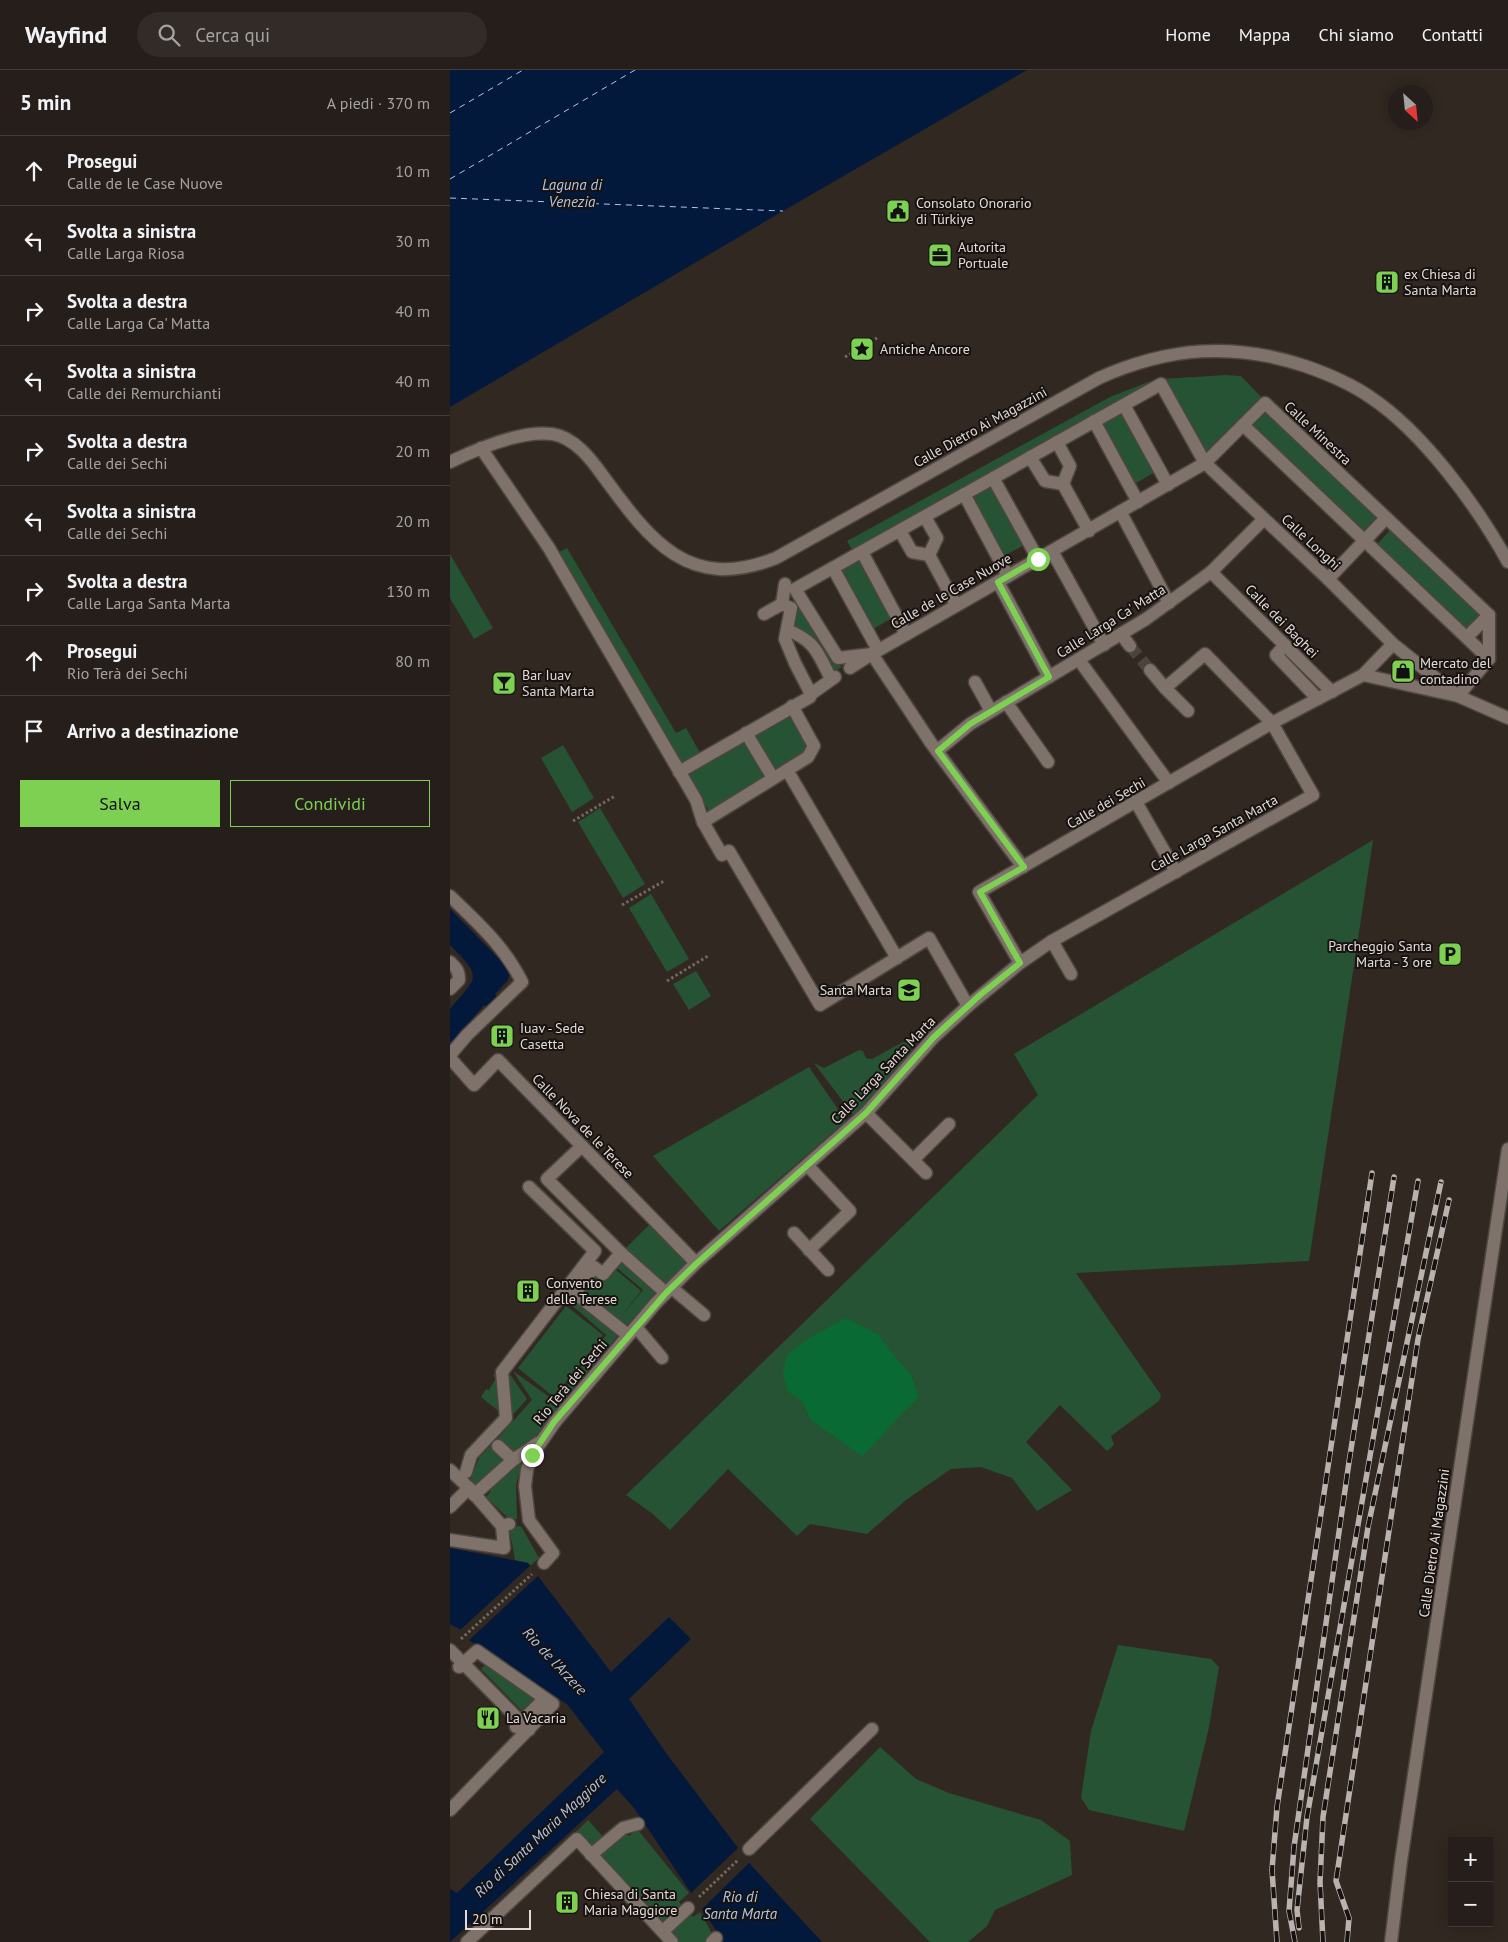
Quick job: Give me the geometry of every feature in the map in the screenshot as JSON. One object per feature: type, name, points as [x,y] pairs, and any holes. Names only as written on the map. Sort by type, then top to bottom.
[{"type":"street","name":"Calle Dietro Ai Magazzini","points":[[450,462],[482,448],[533,434],[562,436],[572,442],[593,462],[648,534],[671,553],[700,565],[731,569],[747,568],[776,558],[1118,369],[1138,362],[1180,353],[1209,351],[1245,352],[1287,360],[1324,372],[1356,387],[1385,407],[1425,447],[1449,475],[1482,520],[1508,562]]},
{"type":"street","name":"Calle Longhi","points":[[1124,405],[1160,384],[1205,463],[1394,644]]},
{"type":"street","name":"Calle Minestra","points":[[1243,425],[1265,403],[1489,615]]},
{"type":"street","points":[[1024,867],[938,751],[875,652],[833,568],[1124,405],[1168,485]]},
{"type":"street","points":[[1094,421],[1138,502]]},
{"type":"street","points":[[1243,425],[1489,659]]},
{"type":"street","name":"Calle de le Case Nuove","points":[[833,568],[796,589],[838,658],[875,652],[1121,513],[1205,463],[1243,425]]},
{"type":"street","points":[[1057,442],[1070,466],[1063,484]]},
{"type":"street","points":[[482,448],[549,548],[696,800],[703,822],[722,854],[729,851],[820,1005],[929,938],[968,1006]]},
{"type":"street","points":[[1030,457],[1045,481],[1063,484]]},
{"type":"street","points":[[993,478],[1038,559]]},
{"type":"street","points":[[1063,484],[1089,531]]},
{"type":"street","points":[[964,494],[1049,677]]},
{"type":"street","points":[[1121,513],[1169,603]]},
{"type":"street","points":[[925,517],[937,538],[929,555]]},
{"type":"street","points":[[1328,579],[1386,518]]},
{"type":"street","name":"Calle Larga Ca' Matta","points":[[938,751],[970,724],[1121,634],[1169,603],[1211,572],[1264,519]]},
{"type":"street","points":[[900,531],[912,552],[929,555]]},
{"type":"street","points":[[1052,551],[1104,644]]},
{"type":"street","points":[[862,552],[906,634]]},
{"type":"street","points":[[929,555],[956,605]]},
{"type":"street","name":"Calle dei Baghei","points":[[1211,572],[1332,692]]},
{"type":"street","points":[[782,604],[785,584]]},
{"type":"street","points":[[764,614],[782,604]]},
{"type":"street","points":[[782,604],[791,608],[785,639],[789,651],[811,694]]},
{"type":"street","points":[[1467,637],[1489,615]]},
{"type":"street","points":[[1458,696],[1489,659],[1489,615]]},
{"type":"street","points":[[679,772],[810,697],[811,694],[833,678],[812,644],[798,634],[787,630]]},
{"type":"street","points":[[1121,634],[1130,646]]},
{"type":"street","points":[[1394,644],[1458,696]]},
{"type":"street","name":"Calle dei Sechi","points":[[1020,963],[980,892],[1272,723],[1363,675],[1394,644]]},
{"type":"street","points":[[1285,645],[1276,655],[1318,699]]},
{"type":"street","points":[[850,668],[875,652]]},
{"type":"street","points":[[1165,688],[1205,654],[1272,723]]},
{"type":"street","points":[[1078,660],[1169,783]]},
{"type":"street","points":[[1150,670],[1188,711]]},
{"type":"street","points":[[1363,675],[1458,696],[1508,718]]},
{"type":"street","points":[[975,682],[991,711]]},
{"type":"street","points":[[1006,702],[1048,762]]},
{"type":"street","points":[[703,822],[808,757],[814,746],[792,706]]},
{"type":"street","name":"Calle Larga Santa Marta","points":[[696,1264],[808,1166],[860,1114],[912,1055],[1020,963],[1052,941],[1313,795],[1272,723]]},
{"type":"street","points":[[746,733],[773,778]]},
{"type":"street","points":[[787,770],[897,958]]},
{"type":"street","points":[[1136,802],[1176,872]]},
{"type":"street","points":[[450,896],[495,941],[512,961],[522,982],[467,1035],[452,1064]]},
{"type":"street","points":[[1052,941],[1071,974]]},
{"type":"street","points":[[450,962],[457,968],[459,974],[459,980],[450,990]]},
{"type":"street","name":"Calle Nova de le Terese","points":[[452,1064],[474,1085],[498,1060],[696,1264]]},
{"type":"street","points":[[860,1114],[926,1173]]},
{"type":"street","points":[[913,1160],[949,1124]]},
{"type":"street","points":[[582,1146],[547,1179],[566,1212],[595,1251],[575,1293],[632,1331],[662,1358]]},
{"type":"street","name":"Calle Dietro Ai Magazzini","points":[[1391,1942],[1404,1842],[1508,1149]]},
{"type":"street","points":[[808,1166],[850,1211],[809,1250]]},
{"type":"street","points":[[529,1186],[704,1315]]},
{"type":"street","points":[[794,1233],[828,1270]]},
{"type":"street","points":[[466,1472],[471,1455],[492,1441],[506,1418],[502,1372],[583,1276],[594,1267],[603,1274],[621,1253]]},
{"type":"street","name":"Rio Terà dei Sechi","points":[[544,1563],[553,1553],[514,1523],[525,1493],[526,1478],[532,1455],[554,1422],[632,1331],[696,1264]]},
{"type":"street","points":[[492,1441],[513,1460]]},
{"type":"street","points":[[450,1507],[540,1442]]},
{"type":"street","points":[[450,1470],[471,1491],[514,1523],[504,1548],[450,1540]]},
{"type":"street","points":[[450,1810],[523,1731],[553,1704],[477,1650],[454,1658]]},
{"type":"street","points":[[454,1658],[523,1731]]},
{"type":"street","points":[[454,1658],[523,1731]]},
{"type":"street","points":[[749,1849],[872,1728]]},
{"type":"street","points":[[592,1855],[623,1828],[638,1824]]},
{"type":"street","points":[[467,1942],[577,1839],[672,1942]]},
{"type":"street","points":[[662,1931],[688,1908]]},
{"type":"path","points":[[845,357],[877,338]]},
{"type":"path","points":[[573,821],[615,796]]},
{"type":"path","points":[[622,905],[664,881]]},
{"type":"path","points":[[667,981],[708,956]]},
{"type":"path","points":[[454,1658],[544,1563]]},
{"type":"path","points":[[688,1908],[749,1849]]},
{"type":"green space","points":[[1226,375],[1241,376],[1264,400],[1213,454],[1201,454],[1162,383],[854,553],[847,541],[1110,397],[1161,379]]},
{"type":"green space","points":[[1123,409],[1157,471],[1131,486],[1097,424]]},
{"type":"green space","points":[[1267,411],[1378,516],[1361,533],[1250,428]]},
{"type":"green space","points":[[991,482],[1026,544],[1000,558],[966,496]]},
{"type":"green space","points":[[1391,529],[1484,617],[1467,635],[1375,547]]},
{"type":"green space","points":[[567,548],[676,733],[686,728],[703,758],[792,706],[814,746],[712,816],[553,555]]},
{"type":"green space","points":[[450,554],[493,628],[474,639],[450,598]]},
{"type":"green space","points":[[860,556],[894,617],[871,630],[837,569]]},
{"type":"green space","points":[[790,582],[835,662],[842,667],[832,673],[790,627],[794,593]]},
{"type":"green space","points":[[563,745],[594,798],[572,812],[541,758]]},
{"type":"green space","points":[[600,808],[645,884],[623,898],[578,822]]},
{"type":"green space","points":[[1373,840],[1309,1261],[1076,1273],[1161,1395],[1159,1401],[1111,1436],[1114,1445],[1107,1451],[1060,1405],[1026,1442],[1072,1490],[1037,1511],[1012,1478],[981,1467],[951,1469],[906,1500],[867,1534],[810,1524],[797,1536],[728,1469],[670,1530],[653,1514],[626,1495],[1038,1095],[1014,1054]]},
{"type":"green space","points":[[651,894],[689,959],[667,972],[629,908]]},
{"type":"green space","points":[[696,971],[711,996],[689,1010],[673,984]]},
{"type":"green space","points":[[903,1042],[908,1043],[911,1050],[915,1050],[854,1116],[814,1063],[824,1068],[859,1050],[863,1051],[866,1058],[872,1059]]},
{"type":"green space","points":[[809,1067],[846,1121],[719,1231],[653,1156]]},
{"type":"green space","points":[[649,1225],[689,1263],[664,1287],[624,1250]]},
{"type":"green space","points":[[590,1250],[599,1252],[507,1370],[527,1399],[488,1442],[466,1456],[501,1413],[481,1397],[486,1389],[489,1390],[496,1378],[493,1376],[526,1333],[524,1332]]},
{"type":"green space","points":[[623,1259],[658,1290],[625,1329],[580,1293],[595,1274],[604,1281],[615,1269],[641,1291],[620,1318],[643,1290],[616,1267]]},
{"type":"green space","points":[[573,1296],[620,1333],[527,1447],[515,1456],[498,1438],[532,1400],[513,1371],[555,1401],[606,1335],[568,1302]]},
{"type":"green space","points":[[566,1306],[603,1335],[554,1397],[518,1368]]},
{"type":"green space","points":[[845,1318],[878,1334],[911,1375],[919,1397],[862,1456],[811,1420],[802,1401],[787,1391],[783,1372],[787,1355],[808,1339]]},
{"type":"green space","points":[[491,1445],[510,1460],[476,1489],[470,1481],[479,1458]]},
{"type":"green space","points":[[523,1458],[516,1485],[517,1519],[509,1519],[486,1497],[490,1490],[484,1495],[481,1493]]},
{"type":"green space","points":[[521,1526],[539,1558],[530,1566],[528,1563],[515,1560],[509,1527]]},
{"type":"green space","points":[[1118,1645],[1211,1659],[1219,1667],[1209,1727],[1184,1831],[1089,1810],[1081,1798],[1091,1731]]},
{"type":"green space","points":[[487,1663],[536,1697],[522,1711],[481,1669]]},
{"type":"green space","points":[[880,1747],[916,1779],[949,1793],[1041,1820],[1070,1841],[1072,1875],[995,1910],[987,1926],[968,1942],[930,1942],[810,1819]]},
{"type":"green space","points":[[588,1820],[605,1839],[591,1851],[574,1834]]},
{"type":"green space","points":[[624,1830],[629,1836],[638,1830],[689,1893],[679,1902],[683,1907],[662,1926],[595,1856]]},
{"type":"green space","points":[[689,1912],[693,1917],[700,1912],[713,1935],[705,1942],[676,1942],[667,1932]]},
{"type":"water","name":"Laguna di Venezia","points":[[450,70],[1027,70],[450,407]]},
{"type":"water","points":[[450,909],[506,966],[510,974],[507,981],[495,994],[498,997],[488,1007],[484,1005],[450,1045],[450,1009],[467,989],[473,977],[468,964],[450,945]]},
{"type":"water","points":[[450,1548],[528,1563],[611,1672],[669,1617],[691,1639],[629,1699],[666,1753],[751,1865],[822,1942],[724,1942],[634,1808],[617,1789],[450,1942],[450,1889],[457,1893],[604,1752],[567,1704],[469,1640],[472,1636],[450,1624]]},
{"type":"pier","points":[[532,1564],[539,1575],[467,1642],[469,1637],[458,1632]]},
{"type":"pier","points":[[740,1846],[751,1861],[700,1911],[689,1895]]},
{"type":"ferry route","points":[[450,113],[523,70]]},
{"type":"ferry route","points":[[450,179],[635,70]]},
{"type":"ferry route","points":[[450,198],[783,211]]},
{"type":"tunnel","points":[[1130,646],[1150,670]]},
{"type":"railway","points":[[1277,1942],[1272,1870],[1277,1807],[1372,1173]]},
{"type":"railway","points":[[1295,1942],[1289,1911],[1294,1847],[1349,1462],[1394,1177]]},
{"type":"railway","points":[[1299,1928],[1297,1910],[1307,1817],[1418,1181]]},
{"type":"railway","points":[[1323,1942],[1320,1882],[1323,1817],[1368,1527],[1441,1182]]},
{"type":"railway","points":[[1347,1942],[1349,1918],[1336,1881],[1418,1339],[1449,1200]]},
{"type":"place","name":"Consolato Onorario di Türkiye","points":[[898,211]]},
{"type":"place","name":"Autorita Portuale","points":[[940,255]]},
{"type":"place","name":"ex Chiesa di Santa Marta","points":[[1387,282]]},
{"type":"place","name":"Antiche Ancore","points":[[862,349]]},
{"type":"place","name":"Mercato del contadino","points":[[1403,671]]},
{"type":"place","name":"Bar Iuav Santa Marta","points":[[504,683]]},
{"type":"place","name":"Parcheggio Santa Marta - 3 ore","points":[[1450,954]]},
{"type":"place","name":"Santa Marta","points":[[909,990]]},
{"type":"place","name":"Iuav - Sede Casetta","points":[[502,1036]]},
{"type":"place","name":"Convento delle Terese","points":[[528,1291]]},
{"type":"place","name":"La Vacaria","points":[[488,1718]]},
{"type":"place","name":"Chiesa di Santa Maria Maggiore","points":[[567,1902]]},
{"type":"route","points":[[532,1455],[554,1422],[656,1303],[696,1264],[866,1113],[934,1037],[980,995],[1020,963],[980,892],[1024,867],[938,751],[970,724],[1049,677],[998,582],[1038,559]]},
{"type":"water label","name":"Rio de l'Arzere","points":[[555,1661]]},
{"type":"water label","name":"Rio di Santa Maria Maggiore","points":[[540,1835]]},
{"type":"water label","name":"Rio di Santa Marta","points":[[740,1904]]}]
